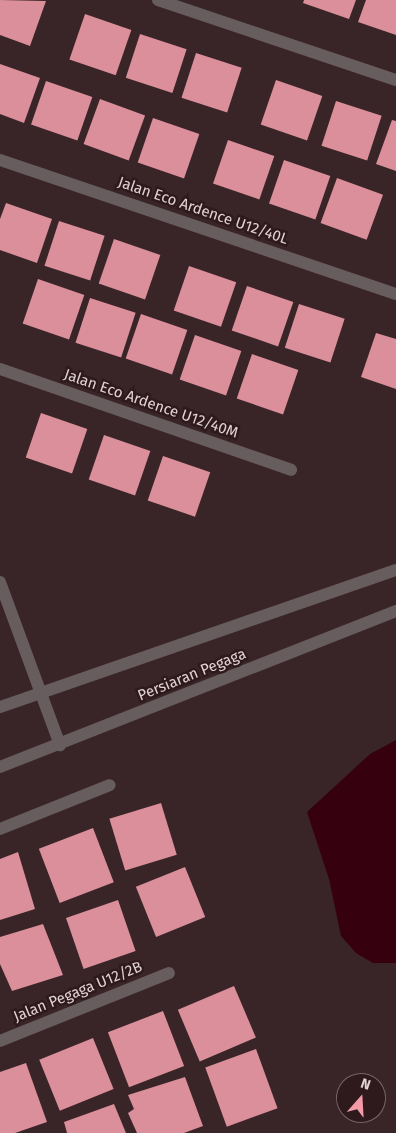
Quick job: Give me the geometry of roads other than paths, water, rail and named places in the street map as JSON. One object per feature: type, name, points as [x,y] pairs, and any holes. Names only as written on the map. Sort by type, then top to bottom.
[{"type":"street","points":[[158,0],[396,80]]},
{"type":"street","name":"Jalan Eco Ardence U12/40L","points":[[0,160],[396,294]]},
{"type":"street","name":"Jalan Eco Ardence U12/40M","points":[[0,369],[291,470]]},
{"type":"street","name":"Persiaran Pegaga","points":[[0,707],[396,570]]},
{"type":"street","points":[[0,582],[60,745]]},
{"type":"street","name":"Persiaran Pegaga","points":[[0,767],[60,745],[396,611]]},
{"type":"street","points":[[0,828],[110,785]]},
{"type":"street","name":"Jalan Pegaga U12/2B","points":[[0,1041],[169,973]]}]
